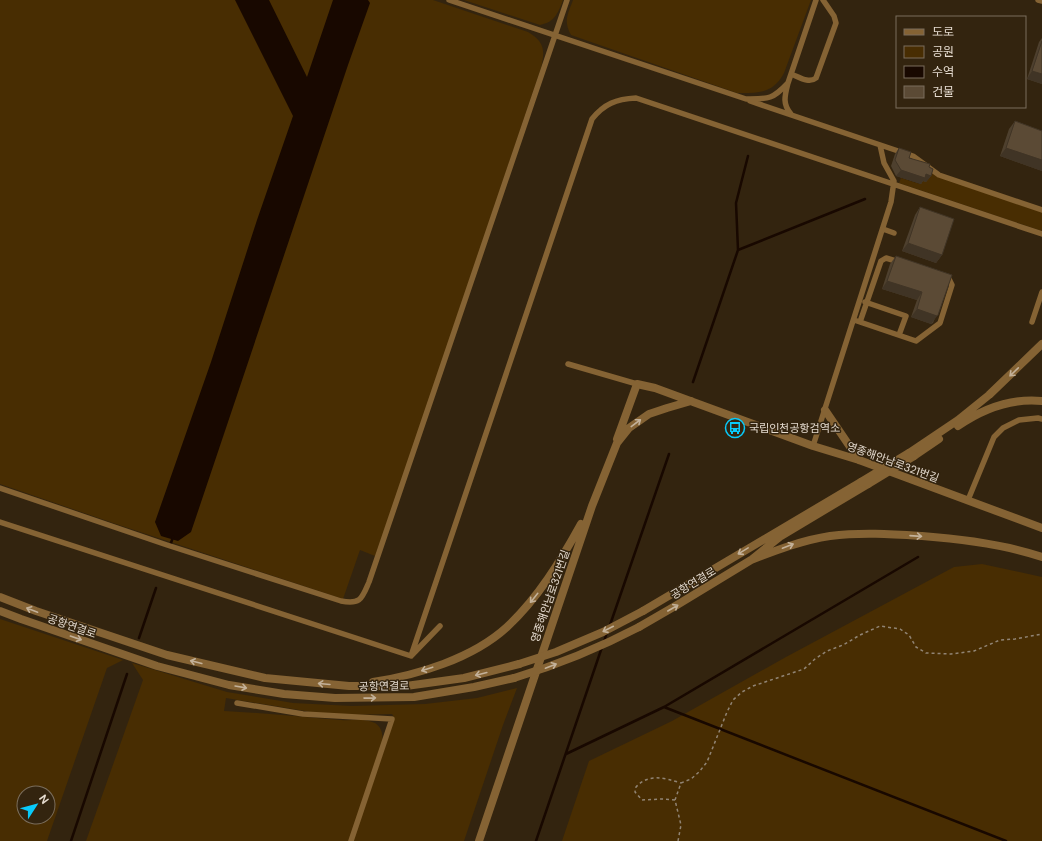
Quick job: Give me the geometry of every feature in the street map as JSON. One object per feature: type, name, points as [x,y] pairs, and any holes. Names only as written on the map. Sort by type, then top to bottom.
[{"type":"street","points":[[911,454],[958,420],[989,395],[1042,344]]},
{"type":"street","points":[[612,453],[637,384]]},
{"type":"street","name":"영종해안남로321번길","points":[[637,384],[655,388],[813,446],[859,460],[1042,528]]},
{"type":"street","name":"영종해안남로321번길","points":[[479,841],[592,506],[612,453],[622,436],[636,422],[658,411],[691,401]]},
{"type":"street","points":[[751,560],[781,536],[968,419],[997,405],[1016,401],[1042,401]]},
{"type":"street","points":[[825,410],[859,460]]},
{"type":"street","name":"공항연결로","points":[[0,597],[36,611],[167,655],[265,678],[349,686],[406,686],[464,678],[519,664],[556,652],[603,632],[643,611],[864,483]]},
{"type":"street","points":[[349,686],[404,676],[436,666],[457,658],[480,646],[506,628],[525,609],[545,585],[592,506]]},
{"type":"street","points":[[751,560],[798,543],[829,536],[881,533],[958,539],[1028,552],[1042,557]]},
{"type":"street","name":"공항연결로","points":[[0,611],[21,620],[157,666],[229,685],[284,694],[335,698],[414,697],[474,687],[514,678],[544,669],[583,654],[639,627],[751,560]]},
{"type":"lane","points":[[449,0],[913,156],[939,175],[1042,210]]},
{"type":"lane","points":[[0,488],[166,545],[341,601],[352,603],[357,602],[363,597],[567,0]]},
{"type":"lane","points":[[791,115],[786,109],[784,100],[788,83],[816,0]]},
{"type":"lane","points":[[791,74],[808,81],[813,81],[816,78],[836,23],[834,16],[823,0]]},
{"type":"lane","points":[[1038,0],[1042,1]]},
{"type":"lane","points":[[746,99],[764,99],[772,97],[778,94],[788,83]]},
{"type":"lane","points":[[410,656],[592,119],[600,109],[611,103],[624,99],[636,98],[1042,234]]},
{"type":"lane","points":[[813,446],[891,202],[894,182],[884,163],[880,146]]},
{"type":"lane","points":[[883,229],[894,233]]},
{"type":"lane","points":[[860,322],[881,261],[886,258],[907,265]]},
{"type":"lane","points":[[854,320],[916,341],[940,323],[952,285],[949,279],[942,277]]},
{"type":"lane","points":[[1032,322],[1042,292]]},
{"type":"lane","points":[[860,300],[906,316],[899,335]]},
{"type":"lane","points":[[568,364],[637,384]]},
{"type":"lane","points":[[968,500],[994,437],[1003,428],[1019,420],[1042,419]]},
{"type":"lane","points":[[0,522],[410,656]]},
{"type":"lane","points":[[410,656],[440,626]]},
{"type":"lane","points":[[237,704],[303,714],[392,719],[351,841]]},
{"type":"path","points":[[675,800],[662,798],[642,800],[635,792],[636,787],[645,779],[667,779],[681,783],[691,779],[707,762],[733,700],[742,692],[753,686],[804,669],[827,651],[843,645],[860,635],[880,626],[900,629],[909,635],[916,647],[926,653],[951,654],[974,651],[1000,640],[1042,634]]},
{"type":"path","points":[[678,841],[681,825],[675,800],[681,783]]},
{"type":"green space","points":[[0,0],[433,0],[528,32],[541,43],[543,57],[541,68],[391,512],[375,556],[360,550],[343,599],[0,484]]},
{"type":"green space","points":[[464,0],[563,0],[553,19],[540,25]]},
{"type":"green space","points":[[573,0],[811,0],[784,73],[780,80],[770,89],[764,91],[737,93],[571,35],[567,26],[567,18]]},
{"type":"green space","points":[[918,162],[936,176],[1042,212],[1042,231],[899,183],[901,178],[920,184]]},
{"type":"green space","points":[[982,564],[1042,577],[1042,841],[562,841],[589,761],[672,721],[786,657],[954,567]]},
{"type":"green space","points":[[0,619],[123,660],[107,668],[56,815],[56,785],[16,785],[16,825],[53,825],[47,841],[0,841]]},
{"type":"green space","points":[[132,663],[227,692],[293,703],[352,706],[425,704],[477,698],[517,688],[464,841],[353,841],[394,721],[392,714],[347,715],[311,712],[226,698],[224,711],[341,720],[362,720],[371,721],[380,727],[382,733],[382,745],[350,841],[86,841],[143,680]]},
{"type":"water","points":[[235,0],[269,0],[307,77],[333,0],[368,0],[370,3],[191,532],[178,541],[161,536],[155,522],[211,362],[257,220],[293,116]]},
{"type":"building","points":[[1042,41],[1042,74],[1032,71]]},
{"type":"building","points":[[1015,121],[1042,131],[1042,160],[1006,148]]},
{"type":"building","points":[[899,148],[911,152],[909,158],[930,164],[929,167],[933,169],[931,176],[926,174],[925,178],[901,170],[895,160]]},
{"type":"building","points":[[920,207],[954,219],[942,255],[908,243]]},
{"type":"building","points":[[896,256],[952,275],[937,316],[917,309],[922,292],[887,281]]},
{"type":"waterway","points":[[693,382],[738,250],[736,203],[748,156]]},
{"type":"waterway","points":[[738,250],[865,199]]},
{"type":"waterway","points":[[610,625],[669,454]]},
{"type":"waterway","points":[[171,543],[173,537]]},
{"type":"waterway","points":[[566,754],[664,707],[918,557]]},
{"type":"waterway","points":[[139,638],[156,588]]},
{"type":"waterway","points":[[604,642],[607,632]]},
{"type":"waterway","points":[[536,841],[602,647]]},
{"type":"waterway","points":[[71,841],[127,674]]},
{"type":"waterway","points":[[664,707],[1006,841]]},
{"type":"place","name":"국립인천공항검역소","points":[[735,428]]}]
